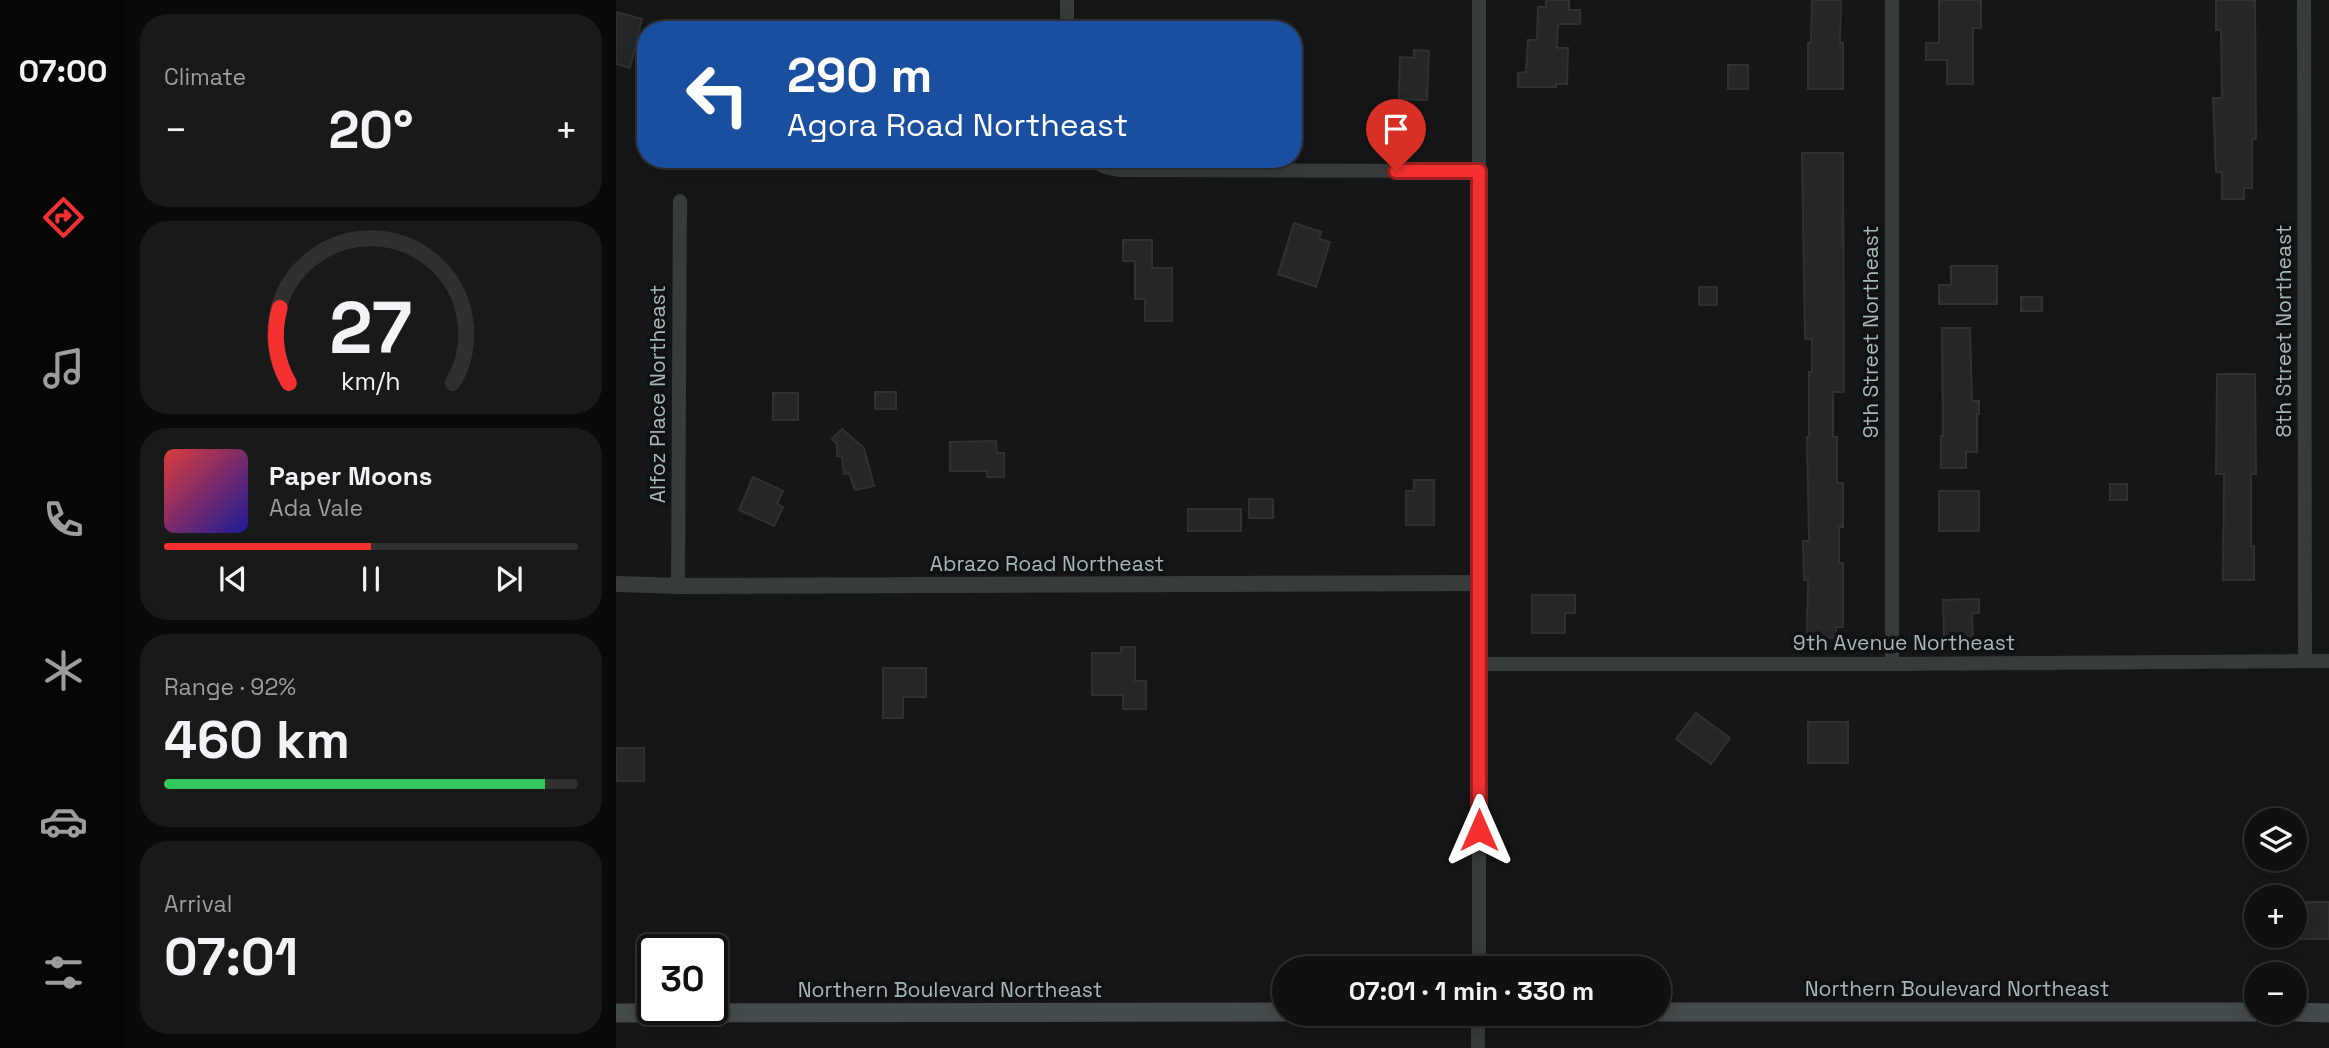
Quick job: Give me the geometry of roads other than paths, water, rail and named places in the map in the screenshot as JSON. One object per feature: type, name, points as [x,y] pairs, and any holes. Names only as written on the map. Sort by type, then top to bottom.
[{"type":"main road","name":"Northern Boulevard Northeast","points":[[616,1013],[1272,1012]]},
{"type":"main road","name":"Northern Boulevard Northeast","points":[[1671,1012],[2244,1012]]},
{"type":"main road","points":[[2307,1013],[2329,1013]]},
{"type":"street","points":[[1067,0],[1067,21]]},
{"type":"street","points":[[1479,0],[1479,956]]},
{"type":"street","name":"9th Street Northeast","points":[[1892,0],[1892,664]]},
{"type":"street","name":"8th Street Northeast","points":[[2304,0],[2305,661]]},
{"type":"street","points":[[1110,168],[1479,171]]},
{"type":"street","name":"Alfoz Place Northeast","points":[[678,586],[680,201]]},
{"type":"street","name":"Abrazo Road Northeast","points":[[616,584],[1479,583]]},
{"type":"street","name":"9th Avenue Northeast","points":[[1479,664],[2329,661]]},
{"type":"street","points":[[1478,1026],[1478,1048]]}]
